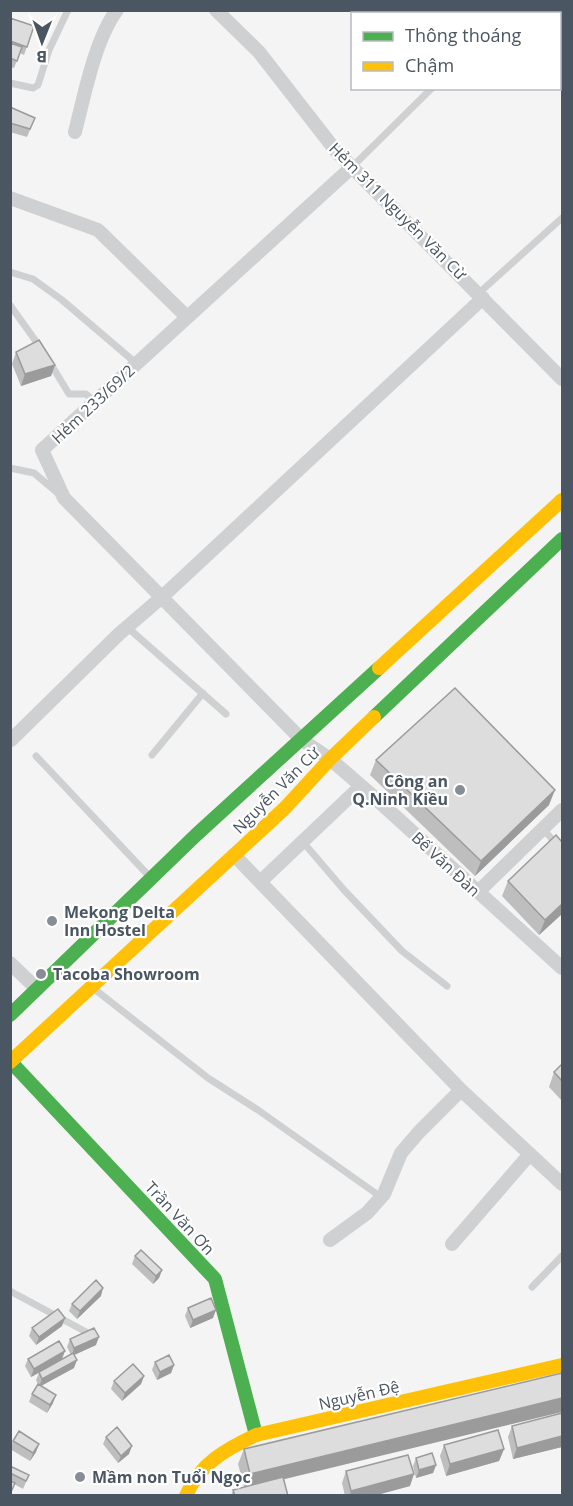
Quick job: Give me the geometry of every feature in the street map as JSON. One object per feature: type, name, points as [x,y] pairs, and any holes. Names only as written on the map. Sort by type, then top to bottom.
[{"type":"main road","name":"Nguyễn Văn Cừ","points":[[10,1015],[196,835],[562,500]]},
{"type":"main road","name":"Nguyễn Văn Cừ","points":[[11,1062],[285,808],[330,759],[562,539]]},
{"type":"main road","name":"Trần Văn Ơn","points":[[11,1062],[215,1279],[256,1435]]},
{"type":"main road","name":"Nguyễn Đệ","points":[[186,1496],[197,1474],[210,1461],[227,1448],[256,1435],[562,1365]]},
{"type":"street","points":[[75,132],[90,70],[117,10]]},
{"type":"street","name":"Hẻm 311 Nguyễn Văn Cừ","points":[[216,10],[259,52],[336,151],[562,379]]},
{"type":"street","name":"Hẻm 233/69/2","points":[[330,759],[302,740],[64,498],[42,450],[352,166]]},
{"type":"street","points":[[10,198],[98,230],[187,317]]},
{"type":"street","points":[[11,740],[127,627],[162,597],[481,296]]},
{"type":"street","name":"Bế Văn Đàn","points":[[330,759],[562,968]]},
{"type":"street","points":[[260,882],[361,786]]},
{"type":"street","points":[[478,892],[562,810]]},
{"type":"street","points":[[234,855],[461,1090],[562,1184]]},
{"type":"street","points":[[10,963],[38,989]]},
{"type":"street","points":[[330,1240],[367,1213],[381,1197],[401,1153],[461,1090]]},
{"type":"street","points":[[452,1244],[530,1154]]},
{"type":"lane","points":[[10,83],[33,88],[38,85],[49,50],[68,10]]},
{"type":"lane","points":[[352,166],[430,90]]},
{"type":"lane","points":[[481,296],[562,218]]},
{"type":"lane","points":[[10,272],[33,279],[62,300],[137,364]]},
{"type":"lane","points":[[10,305],[36,340],[69,394],[86,394],[95,402]]},
{"type":"lane","points":[[10,468],[34,473],[64,498]]},
{"type":"lane","points":[[127,627],[226,714]]},
{"type":"lane","points":[[152,755],[203,693]]},
{"type":"lane","points":[[36,756],[152,878]]},
{"type":"lane","points":[[543,829],[562,850]]},
{"type":"lane","points":[[303,842],[402,951],[447,986]]},
{"type":"lane","points":[[91,986],[208,1078],[258,1110],[381,1197]]},
{"type":"lane","points":[[532,1287],[562,1256]]},
{"type":"lane","points":[[10,1291],[88,1333]]},
{"type":"building","points":[[10,18],[34,26],[27,47],[10,41]]},
{"type":"building","points":[[10,43],[22,47],[17,61],[10,58]]},
{"type":"building","points":[[10,107],[35,118],[30,129],[10,123]]},
{"type":"building","points":[[39,340],[55,365],[25,374],[16,352]]},
{"type":"building","name":"Công an Q.Ninh Kiều","points":[[455,688],[555,790],[481,861],[376,760]]},
{"type":"building","points":[[556,835],[562,842],[562,904],[545,920],[508,881]]},
{"type":"building","points":[[562,1064],[562,1081],[554,1072]]},
{"type":"building","points":[[141,1250],[162,1270],[156,1276],[135,1256]]},
{"type":"building","points":[[96,1280],[103,1288],[80,1311],[72,1304]]},
{"type":"building","points":[[211,1298],[216,1310],[193,1320],[188,1308]]},
{"type":"building","points":[[58,1309],[65,1318],[39,1337],[32,1328]]},
{"type":"building","points":[[94,1328],[99,1337],[74,1348],[70,1339]]},
{"type":"building","points":[[59,1341],[65,1351],[34,1369],[28,1359]]},
{"type":"building","points":[[73,1353],[77,1360],[42,1379],[39,1372]]},
{"type":"building","points":[[169,1355],[174,1365],[160,1372],[155,1362]]},
{"type":"building","points":[[133,1364],[144,1376],[125,1393],[114,1381]]},
{"type":"building","points":[[562,1373],[562,1398],[250,1474],[244,1449]]},
{"type":"building","points":[[38,1384],[56,1395],[50,1405],[32,1394]]},
{"type":"building","points":[[562,1413],[562,1436],[517,1448],[512,1426]]},
{"type":"building","points":[[117,1427],[132,1446],[121,1456],[106,1437]]},
{"type":"building","points":[[498,1430],[504,1449],[450,1464],[444,1445]]},
{"type":"building","points":[[19,1431],[39,1444],[33,1453],[13,1441]]},
{"type":"building","points":[[432,1453],[436,1465],[419,1470],[416,1458]]},
{"type":"building","points":[[408,1455],[414,1474],[351,1491],[346,1471]]},
{"type":"building","points":[[10,1466],[29,1475],[26,1481],[10,1473]]},
{"type":"building","points":[[283,1477],[288,1496],[235,1496],[233,1490]]},
{"type":"building","points":[[10,1481],[15,1483],[12,1490],[10,1489]]},
{"type":"traffic: fast","points":[[374,717],[562,539]]},
{"type":"traffic: fast","points":[[10,1015],[196,835],[379,668]]},
{"type":"traffic: fast","points":[[11,1062],[215,1279],[256,1435]]},
{"type":"traffic: slow","points":[[379,668],[562,500]]},
{"type":"traffic: slow","points":[[10,1062],[285,808],[330,759],[374,717]]},
{"type":"traffic: slow","points":[[186,1496],[206,1466],[224,1452],[256,1435],[562,1365]]},
{"type":"place","name":"Công an Q.Ninh Kiều","points":[[460,790]]},
{"type":"place","name":"Mekong Delta Inn Hostel","points":[[52,921]]},
{"type":"place","name":"Tacoba Showroom","points":[[41,974]]},
{"type":"place","name":"Mầm non Tuổi Ngọc","points":[[80,1477]]}]
